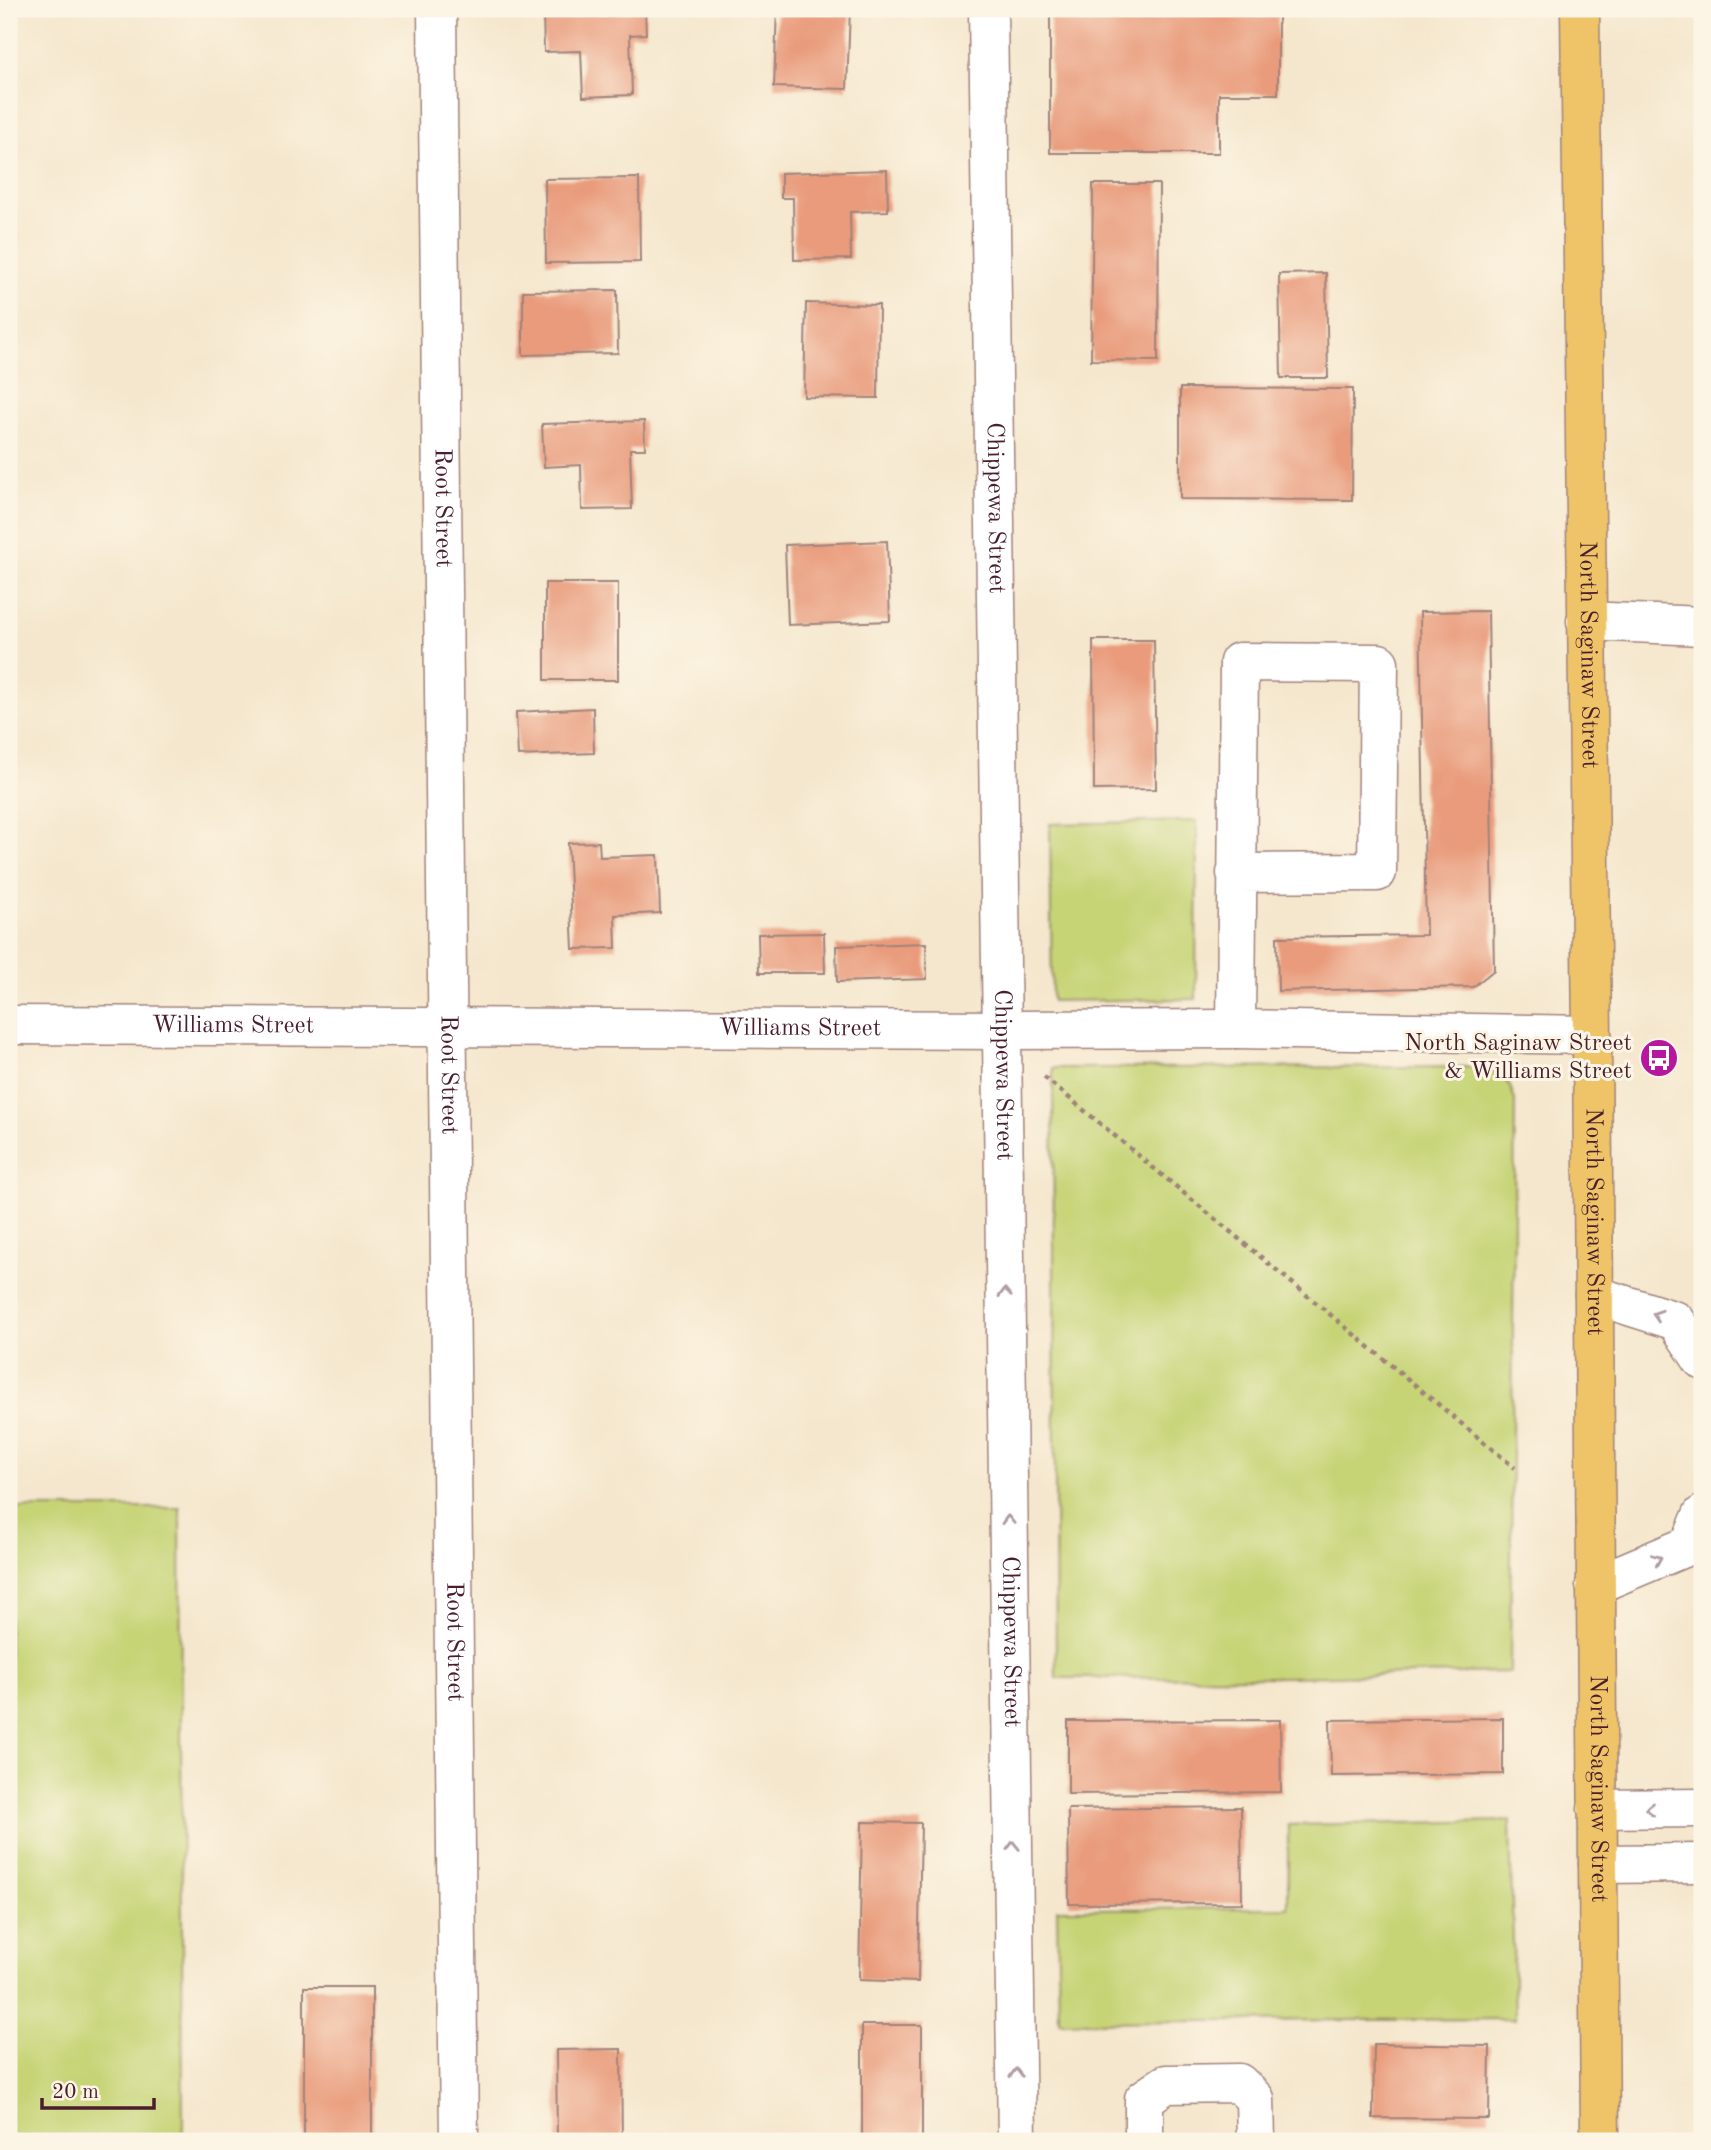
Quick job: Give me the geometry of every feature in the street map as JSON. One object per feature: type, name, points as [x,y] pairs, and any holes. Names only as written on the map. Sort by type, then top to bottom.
[{"type":"main road","name":"North Saginaw Street","points":[[1580,9],[1592,1035],[1600,2141]]},
{"type":"street","name":"Root Street","points":[[437,9],[459,2141]]},
{"type":"street","name":"Chippewa Street","points":[[988,9],[1017,2141]]},
{"type":"street","points":[[1586,621],[1702,626]]},
{"type":"street","points":[[1236,873],[1377,872],[1379,663],[1239,662],[1236,873],[1236,1029]]},
{"type":"street","name":"Williams Street","points":[[9,1025],[1236,1029],[1592,1035]]},
{"type":"street","points":[[1594,1295],[1676,1321],[1702,1360]]},
{"type":"street","points":[[1595,1585],[1690,1545],[1702,1515]]},
{"type":"street","points":[[1597,1809],[1702,1808]]},
{"type":"street","points":[[1598,1864],[1702,1863]]},
{"type":"street","points":[[1144,2141],[1144,2099],[1166,2084],[1239,2083],[1255,2099],[1256,2141]]},
{"type":"path","points":[[1044,1077],[1515,1468]]},
{"type":"green space","points":[[1197,821],[1196,999],[1052,1001],[1050,824]]},
{"type":"green space","points":[[1485,1067],[1505,1080],[1515,1101],[1510,1672],[1056,1678],[1053,1068]]},
{"type":"green space","points":[[9,1508],[180,1508],[183,2141],[9,2141]]},
{"type":"green space","points":[[1510,1821],[1515,2019],[1059,2022],[1057,1909],[1288,1908],[1288,1825]]},
{"type":"building","points":[[645,9],[646,34],[630,35],[632,95],[583,97],[581,51],[544,52],[543,10]]},
{"type":"building","points":[[777,9],[850,9],[847,89],[774,87]]},
{"type":"building","points":[[1050,9],[1278,9],[1278,94],[1219,94],[1219,153],[1050,153]]},
{"type":"building","points":[[887,170],[888,211],[850,212],[851,259],[794,260],[793,198],[781,198],[781,173]]},
{"type":"building","points":[[639,178],[640,262],[546,263],[545,179]]},
{"type":"building","points":[[1093,184],[1159,184],[1158,361],[1091,360]]},
{"type":"building","points":[[1326,273],[1328,378],[1281,378],[1279,274]]},
{"type":"building","points":[[617,290],[618,353],[523,355],[523,291]]},
{"type":"building","points":[[806,303],[879,305],[878,398],[804,397]]},
{"type":"building","points":[[1180,388],[1353,389],[1352,500],[1180,499]]},
{"type":"building","points":[[644,421],[645,449],[630,449],[632,509],[582,510],[581,465],[544,467],[542,424]]},
{"type":"building","points":[[887,541],[890,621],[788,625],[785,545]]},
{"type":"building","points":[[545,583],[618,583],[618,680],[545,680]]},
{"type":"building","points":[[1488,611],[1494,970],[1473,987],[1278,991],[1277,937],[1426,935],[1420,612]]},
{"type":"building","points":[[1093,640],[1154,640],[1156,789],[1094,790]]},
{"type":"building","points":[[593,708],[594,753],[518,756],[516,712]]},
{"type":"building","points":[[599,842],[600,857],[658,855],[660,913],[615,915],[616,948],[573,949],[568,843]]},
{"type":"building","points":[[824,933],[825,973],[759,973],[758,934]]},
{"type":"building","points":[[926,943],[927,979],[837,982],[836,946]]},
{"type":"building","points":[[1503,1718],[1503,1774],[1331,1776],[1330,1720]]},
{"type":"building","points":[[1280,1720],[1281,1792],[1068,1794],[1068,1721]]},
{"type":"building","points":[[1241,1807],[1242,1903],[1069,1904],[1068,1809]]},
{"type":"building","points":[[862,1822],[921,1823],[918,1982],[859,1980]]},
{"type":"building","points":[[304,1987],[372,1987],[372,2141],[304,2141]]},
{"type":"building","points":[[862,2025],[922,2025],[922,2141],[862,2141]]},
{"type":"building","points":[[1374,2044],[1490,2046],[1489,2119],[1373,2118]]},
{"type":"building","points":[[621,2049],[622,2141],[557,2141],[556,2050]]},
{"type":"place","name":"North Saginaw Street & Williams Street","points":[[1659,1058]]}]
